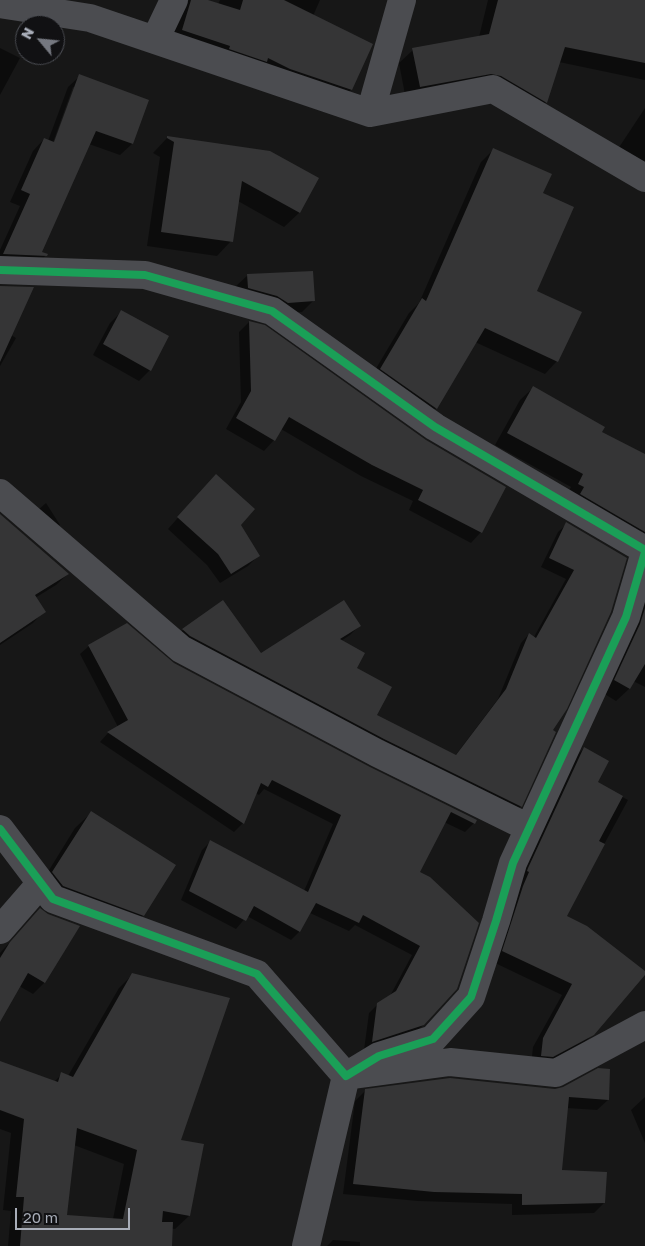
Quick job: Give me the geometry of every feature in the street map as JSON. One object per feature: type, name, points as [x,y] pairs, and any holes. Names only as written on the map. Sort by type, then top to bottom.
[{"type":"street","points":[[155,40],[174,0]]},
{"type":"street","points":[[370,113],[402,0]]},
{"type":"street","points":[[0,4],[90,18],[370,113],[493,89],[645,178]]},
{"type":"street","points":[[0,270],[145,275],[272,311],[435,426],[645,551],[626,616],[512,863],[496,921],[471,997],[434,1039],[379,1056],[346,1076],[306,1246]]},
{"type":"street","points":[[0,493],[181,649],[377,753],[528,828]]},
{"type":"street","points":[[0,829],[53,899],[257,974],[346,1076]]},
{"type":"street","points":[[0,930],[41,883]]},
{"type":"street","points":[[346,1076],[450,1062],[556,1073],[645,1025]]},
{"type":"building","points":[[191,0],[208,0],[240,10],[243,0],[284,0],[373,44],[352,90],[290,69],[268,58],[267,62],[229,49],[230,46],[182,30]]},
{"type":"building","points":[[498,0],[645,0],[645,63],[565,47],[547,103],[501,76],[491,74],[420,87],[412,48],[489,34]]},
{"type":"building","points":[[79,74],[149,100],[133,144],[96,131],[42,252],[48,254],[47,256],[3,254],[30,194],[21,190],[44,138],[54,142]]},
{"type":"building","points":[[167,136],[270,151],[319,178],[300,213],[242,181],[233,242],[161,232],[174,142],[167,138]]},
{"type":"building","points":[[493,148],[552,174],[543,193],[574,207],[537,291],[582,312],[558,362],[485,328],[437,409],[380,369],[422,298],[426,301]]},
{"type":"building","points":[[313,271],[315,301],[288,303],[277,296],[248,288],[247,274]]},
{"type":"building","points":[[0,286],[34,287],[0,362]]},
{"type":"building","points":[[121,310],[169,336],[151,371],[103,344]]},
{"type":"building","points":[[249,321],[265,325],[426,440],[506,487],[482,533],[418,500],[423,490],[372,465],[289,417],[275,441],[236,418],[251,391]]},
{"type":"building","points":[[533,386],[605,427],[602,432],[645,454],[645,532],[580,494],[584,487],[578,484],[583,474],[507,433]]},
{"type":"building","points":[[216,474],[255,509],[241,525],[260,556],[231,574],[218,554],[177,517]]},
{"type":"building","points":[[0,514],[69,574],[35,595],[46,612],[0,643]]},
{"type":"building","points":[[566,522],[627,558],[611,612],[567,709],[553,730],[556,732],[522,807],[384,739],[190,636],[182,629],[223,600],[261,653],[344,600],[361,626],[340,639],[365,653],[357,668],[392,687],[377,715],[456,755],[506,689],[529,633],[536,638],[574,570],[549,558]]},
{"type":"building","points":[[645,608],[645,664],[630,689],[614,680],[640,624]]},
{"type":"building","points":[[127,623],[174,663],[370,767],[477,820],[475,824],[451,812],[420,872],[430,877],[479,923],[457,989],[424,1025],[372,1042],[377,1003],[396,991],[420,946],[363,915],[359,923],[316,903],[300,932],[254,906],[246,921],[189,891],[210,840],[308,892],[341,815],[272,780],[268,787],[261,783],[244,824],[107,732],[128,720],[88,645]]},
{"type":"building","points":[[584,747],[609,761],[598,782],[623,796],[599,841],[605,844],[567,916],[587,926],[645,971],[645,975],[594,1035],[553,1057],[541,1056],[543,1038],[572,984],[502,951],[529,872],[527,871],[528,868]]},
{"type":"building","points":[[91,811],[176,865],[144,916],[63,886],[52,872]]},
{"type":"building","points":[[40,908],[48,914],[80,926],[45,983],[28,973],[0,1022],[0,958],[10,942]]},
{"type":"building","points":[[132,973],[230,998],[181,1140],[204,1144],[190,1216],[163,1211],[162,1222],[173,1222],[172,1246],[20,1246],[24,1197],[16,1197],[24,1119],[0,1110],[0,1061],[58,1082],[61,1072],[73,1077]],"holes":[[[77,1128],[137,1150],[123,1219],[67,1215]]]},
{"type":"building","points":[[598,1068],[610,1069],[609,1100],[569,1097],[562,1170],[607,1172],[605,1203],[522,1205],[522,1194],[434,1192],[353,1184],[365,1089],[450,1078],[555,1089],[563,1087]]},
{"type":"cycle path","points":[[0,270],[145,275],[272,311],[435,427],[645,550]]},
{"type":"cycle path","points":[[0,829],[53,899],[257,974],[346,1076],[379,1056],[433,1039],[471,997],[513,863],[626,617],[645,552]]}]
